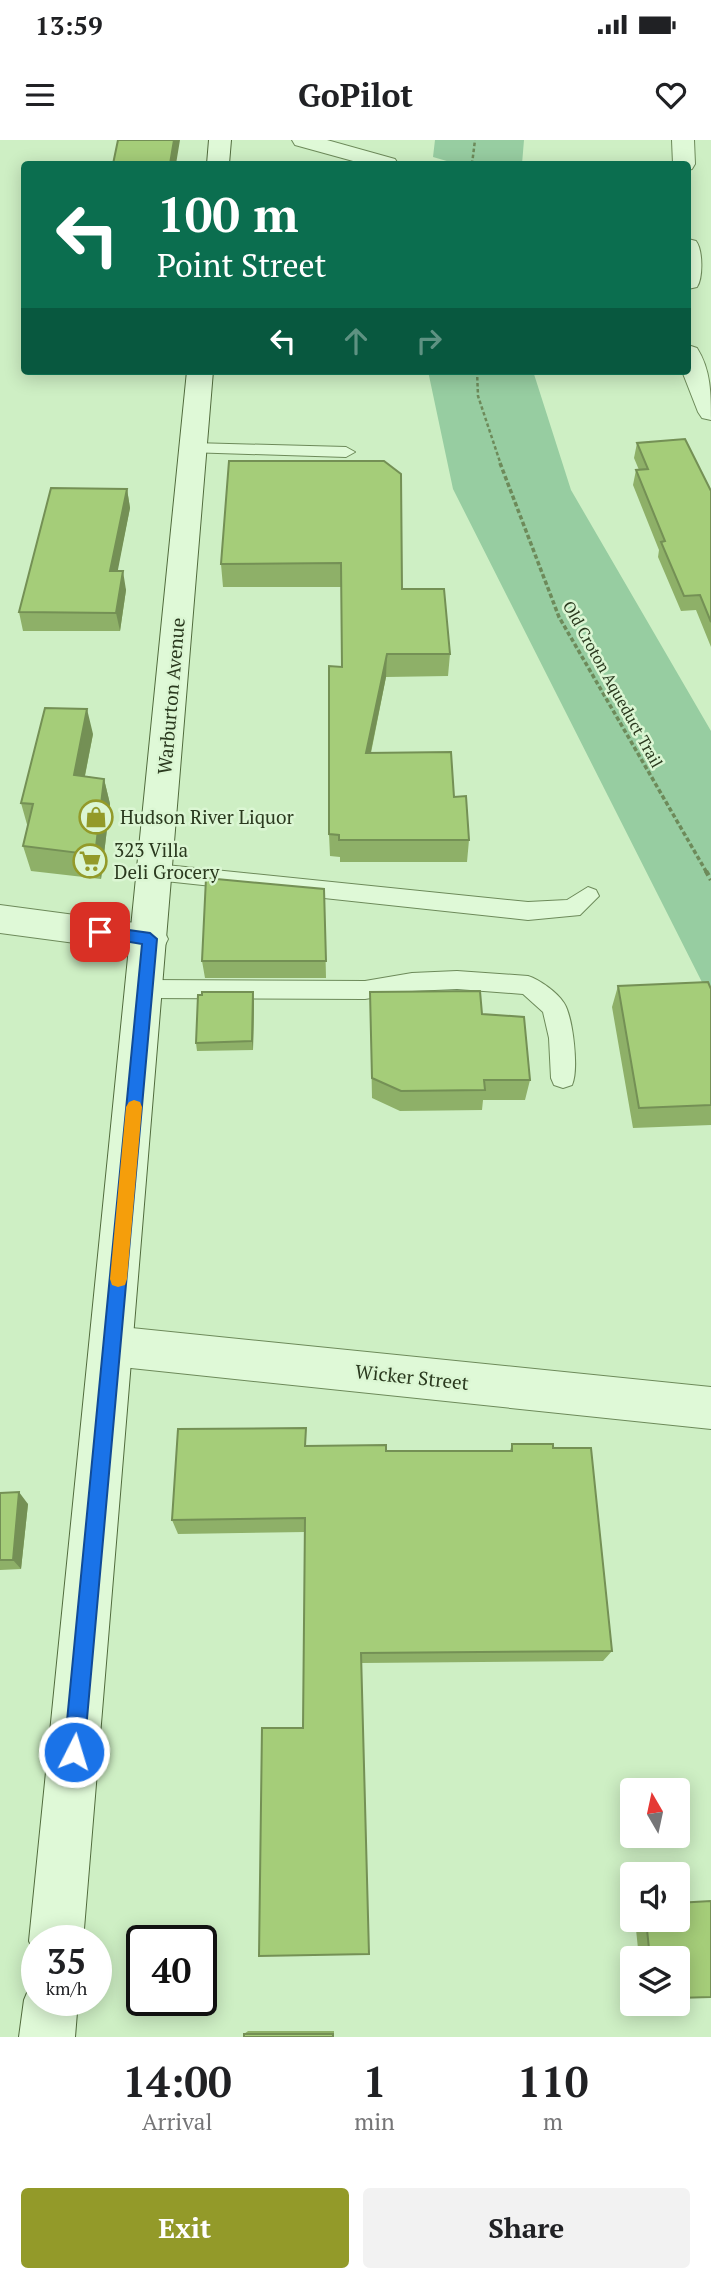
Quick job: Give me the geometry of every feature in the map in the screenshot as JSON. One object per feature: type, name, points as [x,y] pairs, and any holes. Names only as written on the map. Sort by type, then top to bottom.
[{"type":"street","points":[[218,161],[220,140]]},
{"type":"street","points":[[303,140],[376,161]]},
{"type":"street","points":[[683,140],[684,161]]},
{"type":"street","points":[[691,361],[711,412]]},
{"type":"street","name":"Warburton Avenue","points":[[58,1925],[200,375]]},
{"type":"street","points":[[0,919],[150,939]]},
{"type":"street","name":"Wicker Street","points":[[112,1346],[711,1408]]},
{"type":"street","points":[[47,2037],[49,2016]]},
{"type":"lane","points":[[193,448],[346,452]]},
{"type":"lane","points":[[156,872],[528,911],[572,909],[588,896]]},
{"type":"lane","points":[[145,989],[365,990],[412,982],[457,980],[528,985],[554,1007],[561,1038],[563,1078]]},
{"type":"path","points":[[472,161],[475,140]]},
{"type":"path","name":"Old Croton Aqueduct Trail","points":[[477,375],[478,396],[508,488],[559,617],[711,880]]},
{"type":"green space","points":[[435,140],[524,140],[522,161],[447,161],[433,157]]},
{"type":"green space","points":[[429,375],[534,375],[571,490],[711,731],[711,1000],[453,489]]},
{"type":"building","points":[[118,140],[174,140],[170,161],[114,161]]},
{"type":"building","points":[[685,439],[711,491],[711,622],[700,595],[684,596],[661,542],[665,541],[636,470],[648,469],[637,443]]},
{"type":"building","points":[[229,461],[384,461],[401,474],[402,589],[444,589],[450,654],[387,654],[366,753],[451,752],[454,797],[466,796],[469,840],[339,840],[339,835],[329,834],[329,666],[342,667],[341,563],[221,564]]},
{"type":"building","points":[[51,488],[127,489],[110,571],[123,571],[116,613],[19,612]]},
{"type":"building","points":[[45,708],[87,709],[74,775],[104,779],[95,855],[23,846],[33,804],[21,803]]},
{"type":"building","points":[[206,878],[324,889],[326,961],[202,961]]},
{"type":"building","points":[[708,982],[711,989],[711,1105],[639,1108],[618,986]]},
{"type":"building","points":[[480,991],[482,1014],[524,1017],[530,1080],[484,1080],[485,1090],[401,1091],[372,1078],[370,992]]},
{"type":"building","points":[[202,992],[253,992],[252,1041],[196,1043],[198,995],[202,995]]},
{"type":"building","points":[[306,1428],[305,1446],[386,1445],[386,1451],[512,1451],[512,1444],[591,1448],[612,1651],[361,1653],[369,1954],[259,1956],[262,1728],[303,1728],[305,1518],[172,1520],[178,1429]]},
{"type":"building","points":[[19,1492],[13,1560],[0,1560],[0,1493]]},
{"type":"building","points":[[711,1901],[711,1997],[690,1998],[690,1946],[649,1946],[647,1932],[690,1932],[690,1902]]},
{"type":"building","points":[[244,2034],[333,2034],[333,2037],[244,2037]]},
{"type":"slow traffic","points":[[118,1279],[134,1107]]},
{"type":"place","name":"Hudson River Liquor","points":[[96,817]]},
{"type":"place","name":"323 Villa Deli Grocery","points":[[90,861]]},
{"type":"route","points":[[74,1752],[150,939],[100,932]]}]
